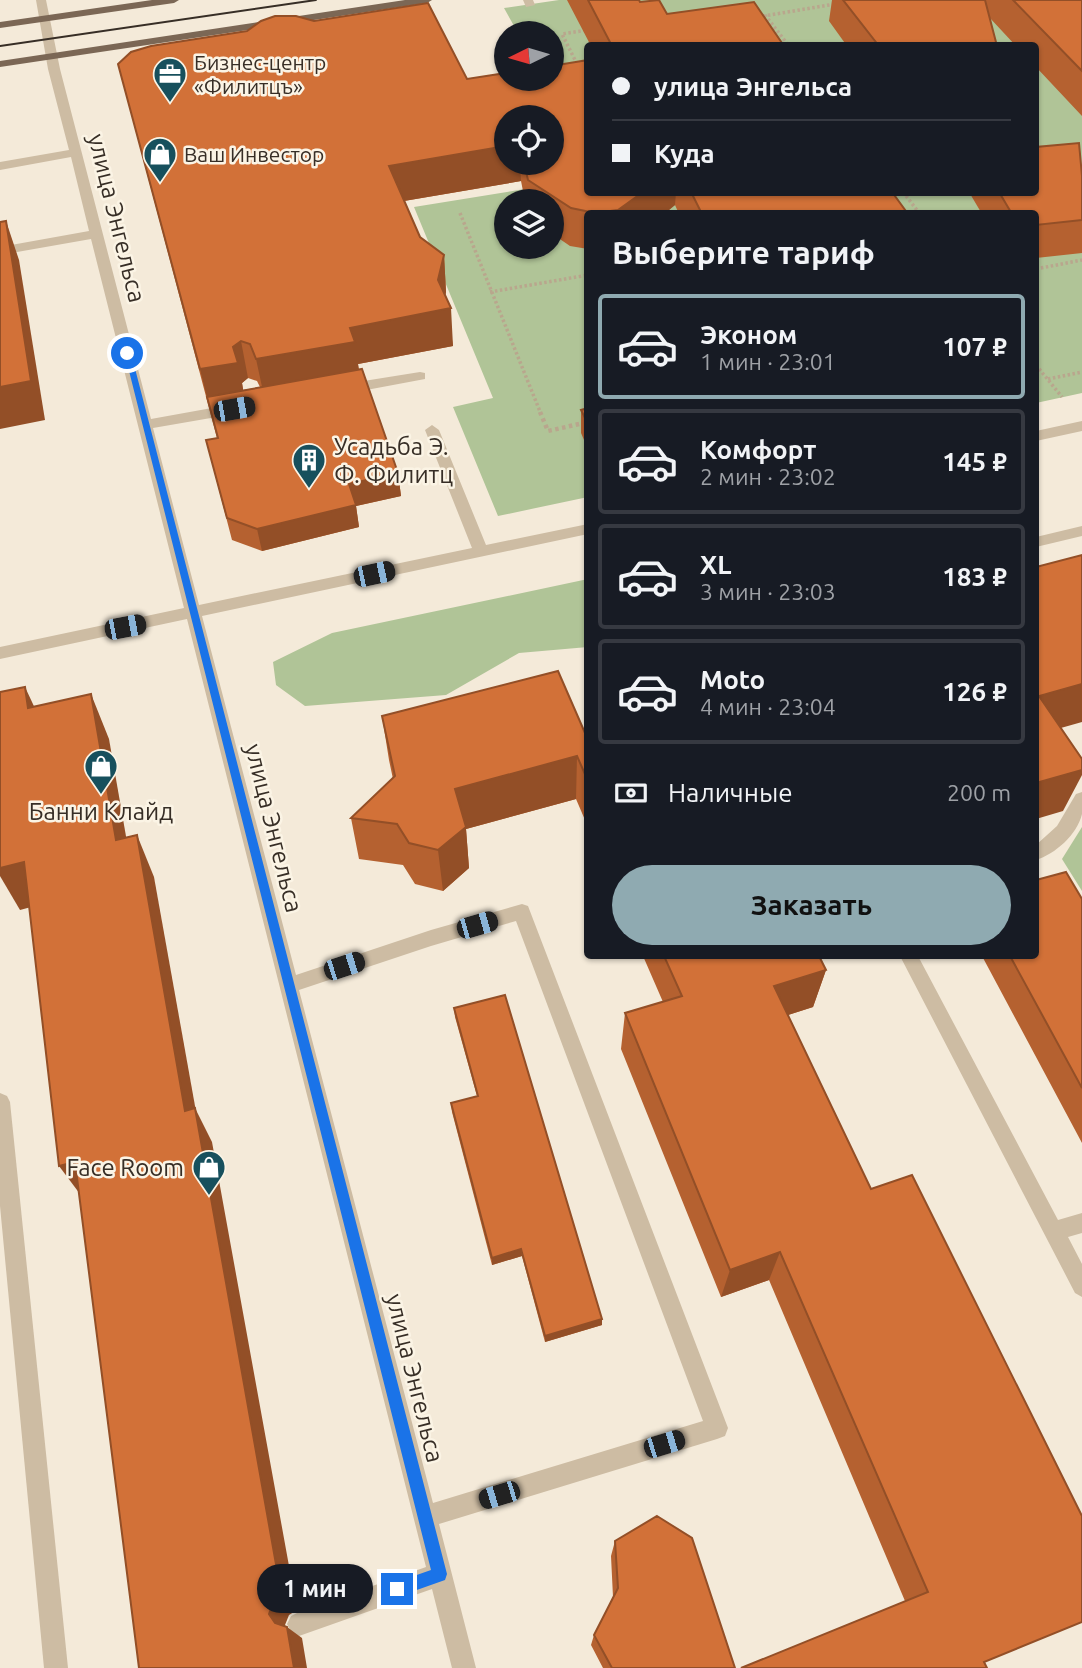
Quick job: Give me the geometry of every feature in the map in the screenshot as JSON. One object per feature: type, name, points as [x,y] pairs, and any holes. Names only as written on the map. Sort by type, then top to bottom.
[{"type":"main road","points":[[0,25],[174,0]]},
{"type":"main road","points":[[0,64],[427,0]]},
{"type":"street","name":"улица Энгельса","points":[[41,0],[51,56],[75,153],[464,1668]]},
{"type":"street","points":[[0,166],[75,153]]},
{"type":"street","points":[[0,251],[96,234]]},
{"type":"street","points":[[325,393],[420,376]]},
{"type":"street","points":[[145,425],[246,407]]},
{"type":"street","points":[[1039,435],[1082,426]]},
{"type":"street","points":[[432,430],[481,552]]},
{"type":"street","points":[[0,653],[584,530]]},
{"type":"street","points":[[1039,541],[1082,531]]},
{"type":"street","points":[[1039,852],[1050,848],[1060,838],[1082,799]]},
{"type":"street","points":[[289,985],[419,942],[522,912],[717,1427],[425,1517]]},
{"type":"street","points":[[911,959],[1082,1286]]},
{"type":"street","points":[[0,1101],[56,1668]]},
{"type":"street","points":[[1054,1231],[1082,1223]]},
{"type":"street","points":[[299,1624],[440,1574]]},
{"type":"path","points":[[752,18],[846,2]]},
{"type":"path","points":[[765,16],[786,42]]},
{"type":"path","points":[[578,66],[562,34],[598,29]]},
{"type":"path","points":[[906,196],[917,210]]},
{"type":"path","points":[[460,213],[548,432],[584,423]]},
{"type":"path","points":[[1039,268],[1082,260]]},
{"type":"path","points":[[491,292],[584,276]]},
{"type":"path","points":[[1039,369],[1063,397]]},
{"type":"path","points":[[1047,379],[1082,372]]},
{"type":"green space","points":[[559,0],[1082,0],[1082,393],[1039,402],[1039,210],[584,210],[584,498],[498,516],[453,407],[493,398],[414,207],[494,194],[494,259],[564,259],[564,189],[526,189],[584,180],[584,196],[1039,196],[1039,42],[584,42],[584,149],[557,91],[564,91],[564,21],[511,21],[504,8]]},
{"type":"green space","points":[[584,580],[584,647],[519,653],[446,695],[305,706],[276,685],[273,662],[332,633]]},
{"type":"green space","points":[[1082,827],[1082,891],[1062,859]]},
{"type":"building","points":[[588,0],[659,0],[667,14],[754,2],[781,42],[610,42]]},
{"type":"building","points":[[843,0],[985,0],[996,42],[876,42]]},
{"type":"building","points":[[1013,0],[1082,0],[1082,71]]},
{"type":"building","points":[[428,3],[467,79],[494,75],[494,91],[564,91],[564,64],[584,61],[584,196],[637,196],[618,210],[584,211],[571,208],[564,203],[564,189],[542,189],[528,180],[527,175],[564,175],[564,105],[494,105],[494,148],[389,166],[420,237],[444,255],[438,280],[451,308],[350,328],[355,342],[256,359],[250,344],[241,341],[233,347],[238,363],[200,369],[118,64],[131,52],[151,46],[247,31],[261,21],[275,16],[296,16],[314,21]]},
{"type":"building","points":[[1079,143],[1082,220],[1039,225],[1039,210],[1010,210],[1001,196],[1039,196],[1039,147]]},
{"type":"building","points":[[693,196],[895,196],[905,210],[700,210]]},
{"type":"building","points":[[6,221],[31,381],[0,387],[0,222]]},
{"type":"building","points":[[362,369],[398,473],[349,484],[356,505],[257,529],[227,518],[206,440],[218,438],[207,397]]},
{"type":"building","points":[[1082,555],[1082,684],[1039,696],[1039,566]]},
{"type":"building","points":[[558,671],[584,731],[584,772],[577,756],[455,789],[466,827],[438,850],[409,843],[397,824],[351,818],[395,776],[382,716]]},
{"type":"building","points":[[25,687],[28,708],[91,694],[116,840],[137,835],[185,1111],[195,1108],[282,1598],[273,1603],[269,1614],[275,1623],[287,1627],[294,1668],[139,1668],[75,1162],[59,1166],[24,862],[0,868],[0,692]]},
{"type":"building","points":[[1039,696],[1082,759],[1082,770],[1039,782]]},
{"type":"building","points":[[1066,872],[1082,899],[1082,1088],[1012,959],[1039,959],[1039,879]]},
{"type":"building","points":[[665,959],[820,959],[826,970],[774,986],[871,1189],[912,1175],[1082,1516],[1082,1622],[984,1662],[987,1668],[741,1668],[928,1592],[780,1252],[730,1270],[625,1013],[682,996]]},
{"type":"building","points":[[505,995],[602,1319],[545,1336],[521,1249],[492,1258],[451,1103],[478,1096],[454,1008]]},
{"type":"building","points":[[657,1516],[692,1538],[735,1668],[612,1668],[594,1635],[618,1588],[615,1541]]},
{"type":"tram line","points":[[0,46],[316,0]]},
{"type":"place","name":"Бизнес-центр «Филитцъ»","points":[[170,104]]},
{"type":"place","name":"Ваш Инвестор","points":[[160,184]]},
{"type":"place","name":"Усадьба Э. Ф. Филитц","points":[[309,490]]},
{"type":"place","name":"Банни Клайд","points":[[101,796]]},
{"type":"place","name":"Face Room","points":[[209,1197]]},
{"type":"route","points":[[127,353],[440,1574],[397,1589]]}]
